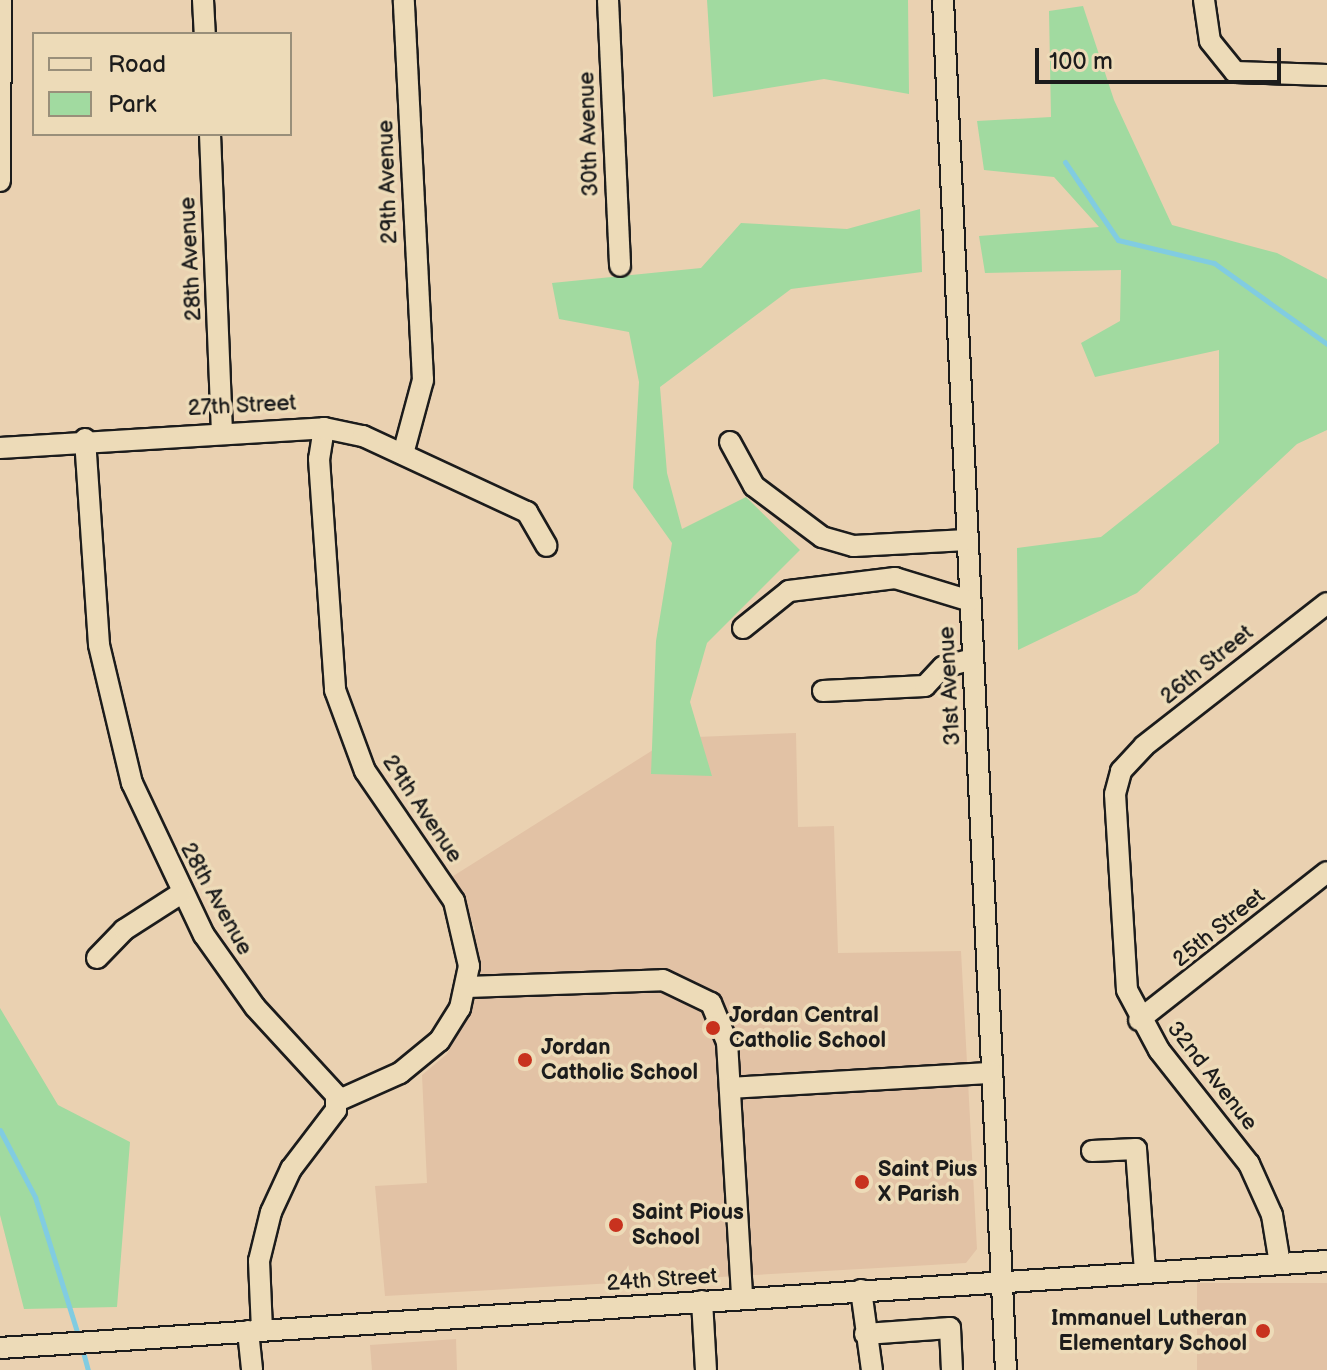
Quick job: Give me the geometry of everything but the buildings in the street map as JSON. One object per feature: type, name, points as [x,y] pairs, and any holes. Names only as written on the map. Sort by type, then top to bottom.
[{"type":"street","points":[[0,181],[1,0]]},
{"type":"street","points":[[203,0],[205,32]]},
{"type":"street","name":"29th Avenue","points":[[403,454],[423,380],[404,0]]},
{"type":"street","name":"30th Avenue","points":[[608,0],[620,266]]},
{"type":"street","name":"31st Avenue","points":[[943,0],[1006,1370]]},
{"type":"street","points":[[1204,0],[1210,41],[1235,72],[1327,75]]},
{"type":"street","name":"28th Avenue","points":[[210,136],[222,431]]},
{"type":"street","name":"29th Avenue","points":[[324,428],[319,459],[335,690],[365,771],[454,901],[466,933],[467,987],[451,1023],[423,1057],[337,1101]]},
{"type":"street","name":"27th Street","points":[[0,448],[85,439],[324,428],[403,454],[527,512],[547,546]]},
{"type":"street","name":"28th Avenue","points":[[85,439],[102,670],[132,783],[180,894],[255,1007],[337,1101]]},
{"type":"street","points":[[730,442],[754,486],[822,537],[854,546],[967,540]]},
{"type":"street","points":[[743,628],[789,591],[880,580],[970,601]]},
{"type":"street","name":"26th Street","points":[[1121,771],[1327,603]]},
{"type":"street","points":[[823,691],[925,686],[943,667],[973,659]]},
{"type":"street","name":"32nd Avenue","points":[[1121,771],[1115,813],[1123,971],[1139,1020],[1249,1164],[1272,1215],[1280,1264]]},
{"type":"street","name":"25th Street","points":[[1139,1020],[1327,872]]},
{"type":"street","points":[[97,958],[124,930],[180,894]]},
{"type":"street","points":[[467,987],[686,985],[718,1013],[730,1088],[742,1298]]},
{"type":"street","points":[[730,1088],[992,1073]]},
{"type":"street","points":[[252,1370],[259,1261],[271,1212],[337,1101]]},
{"type":"street","points":[[1092,1151],[1136,1149],[1145,1272]]},
{"type":"street","name":"24th Street","points":[[0,1348],[1327,1261]]},
{"type":"street","points":[[861,1290],[872,1370]]},
{"type":"street","points":[[702,1301],[706,1370]]},
{"type":"street","points":[[865,1334],[950,1328],[952,1370]]},
{"type":"shaded area","name":"Jordan Central Catholic School","points":[[796,733],[798,827],[834,826],[838,953],[961,951],[977,1249],[966,1263],[385,1296],[375,1186],[427,1183],[422,1075],[447,1054],[473,1002],[475,928],[450,878],[672,738]]},
{"type":"shaded area","name":"Immanuel Lutheran Elementary School","points":[[1197,1283],[1327,1283],[1327,1370],[1197,1370]]},
{"type":"shaded area","points":[[456,1339],[457,1370],[372,1370],[370,1345]]},
{"type":"green space","points":[[707,0],[908,0],[909,94],[824,79],[713,97]]},
{"type":"green space","points":[[1083,6],[1114,100],[1172,225],[1277,253],[1327,279],[1327,430],[1297,444],[1137,593],[1018,650],[1017,548],[1101,537],[1219,443],[1219,350],[1095,377],[1081,343],[1120,321],[1121,270],[985,273],[979,236],[1099,227],[1054,177],[984,170],[977,121],[1051,117],[1049,11]]},
{"type":"green space","points":[[920,209],[922,272],[791,289],[660,387],[667,473],[682,529],[746,497],[800,550],[707,643],[690,702],[712,776],[651,774],[656,641],[672,543],[633,488],[639,382],[629,332],[559,319],[552,283],[701,268],[741,223],[847,229]]},
{"type":"green space","points":[[0,1008],[58,1105],[130,1142],[117,1307],[24,1309],[0,1215]]},
{"type":"waterway","points":[[1065,162],[1118,240],[1214,263],[1327,344]]},
{"type":"waterway","points":[[0,1130],[35,1197],[79,1338]]},
{"type":"waterway","points":[[82,1348],[88,1370]]},
{"type":"place","name":"Jordan Central Catholic School","points":[[713,1028]]},
{"type":"place","name":"Jordan Catholic School","points":[[525,1060]]},
{"type":"place","name":"Saint Pius X Parish","points":[[862,1182]]},
{"type":"place","name":"Saint Pious School","points":[[616,1225]]},
{"type":"place","name":"Immanuel Lutheran Elementary School","points":[[1263,1331]]}]
